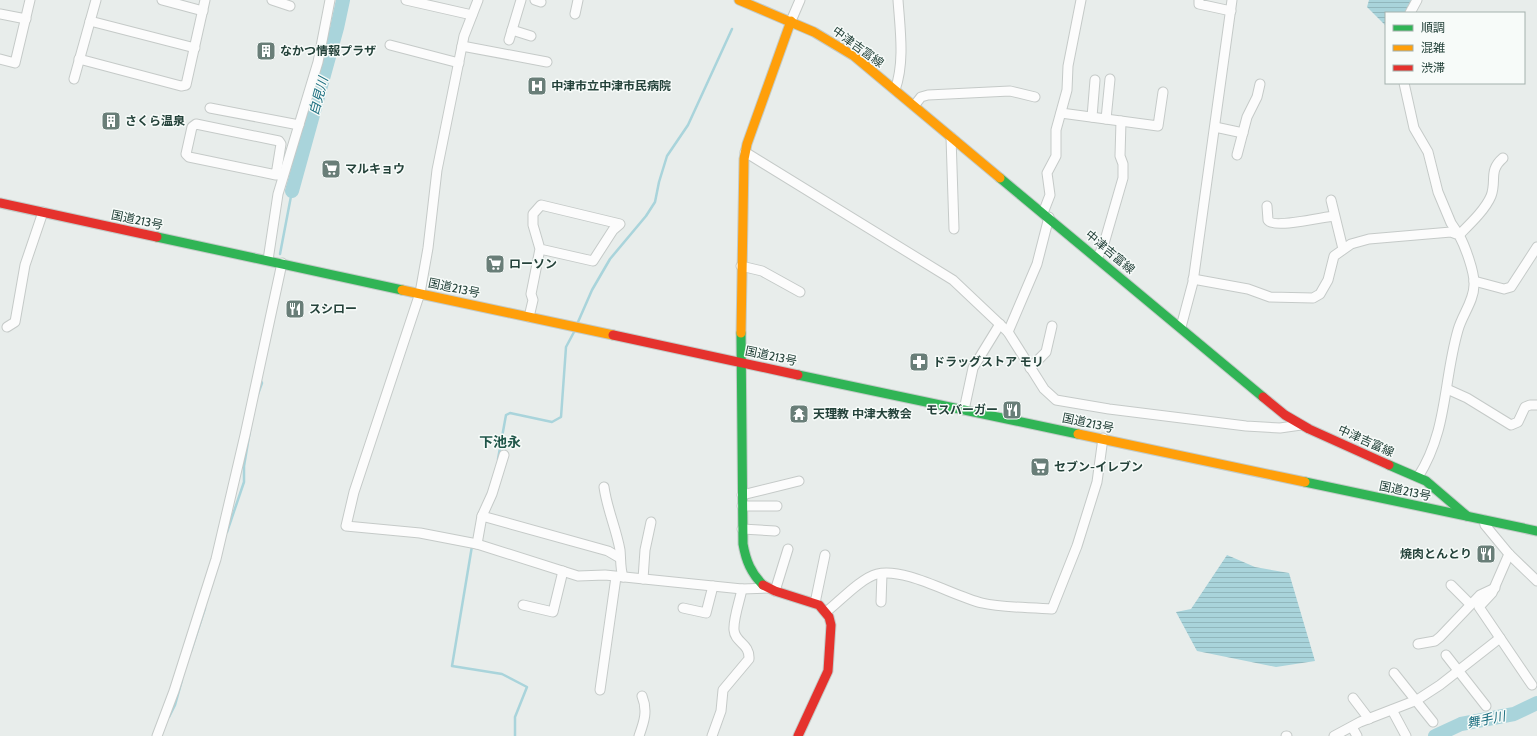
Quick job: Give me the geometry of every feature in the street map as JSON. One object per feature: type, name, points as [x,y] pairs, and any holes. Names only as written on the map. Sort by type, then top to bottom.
[{"type":"main road","name":"中津吉富線","points":[[739,0],[791,22],[838,45],[895,90],[1286,415],[1301,425],[1418,477],[1438,490],[1468,517]]},
{"type":"main road","points":[[791,22],[746,152],[742,179],[742,529],[743,547],[748,567],[759,582],[772,590],[815,603],[826,612],[829,617],[831,625],[828,671],[798,736]]},
{"type":"main road","name":"国道213号","points":[[0,203],[964,410],[1103,438],[1537,531]]},
{"type":"street","points":[[0,59],[15,63],[30,0]]},
{"type":"street","points":[[74,79],[96,0]]},
{"type":"street","points":[[162,0],[203,11]]},
{"type":"street","points":[[79,59],[181,86],[186,85],[205,0]]},
{"type":"street","points":[[272,0],[290,6]]},
{"type":"street","points":[[280,175],[299,125],[318,62],[330,0]]},
{"type":"street","points":[[406,0],[472,15]]},
{"type":"street","points":[[478,0],[462,46],[434,181],[428,248],[420,293],[354,492],[346,526],[420,533],[477,544],[578,576],[620,577],[742,589],[772,590],[788,549]]},
{"type":"street","points":[[509,40],[521,0]]},
{"type":"street","points":[[575,14],[578,0]]},
{"type":"street","points":[[791,22],[800,0]]},
{"type":"street","points":[[895,90],[899,77],[901,54],[898,0]]},
{"type":"street","points":[[1008,332],[1037,264],[1050,194],[1047,173],[1056,156],[1056,135],[1067,90],[1068,66],[1081,0]]},
{"type":"street","points":[[1199,0],[1199,4],[1231,11]]},
{"type":"street","points":[[1181,327],[1188,305],[1193,279],[1232,0]]},
{"type":"street","points":[[1411,12],[1417,0]]},
{"type":"street","points":[[0,14],[26,19]]},
{"type":"street","points":[[90,21],[195,48]]},
{"type":"street","points":[[512,30],[531,36]]},
{"type":"street","points":[[390,45],[459,63]]},
{"type":"street","points":[[462,46],[548,62]]},
{"type":"street","points":[[1106,119],[1110,79]]},
{"type":"street","points":[[1092,117],[1095,80]]},
{"type":"street","points":[[1237,155],[1243,132],[1260,84]]},
{"type":"street","points":[[1404,84],[1414,128],[1428,152],[1438,192],[1451,223],[1459,235],[1474,281],[1473,294],[1458,331],[1434,447],[1418,477]]},
{"type":"street","points":[[914,106],[921,97],[928,95],[1010,91],[1035,97]]},
{"type":"street","points":[[1061,113],[1158,126],[1163,92]]},
{"type":"street","points":[[210,108],[299,125]]},
{"type":"street","points":[[1097,258],[1103,247],[1123,178],[1123,164],[1120,156],[1121,121]]},
{"type":"street","points":[[268,260],[280,175],[281,144],[279,141],[196,124],[192,127],[186,154],[189,157],[280,175]]},
{"type":"street","points":[[1215,127],[1243,132]]},
{"type":"street","points":[[951,137],[954,229]]},
{"type":"street","points":[[746,152],[895,246],[948,276],[1008,332],[1048,394],[1061,401],[1109,409],[1246,426],[1280,428],[1301,425]]},
{"type":"street","points":[[1459,235],[1488,200],[1492,190],[1495,167],[1503,158]]},
{"type":"street","points":[[1331,200],[1343,249]]},
{"type":"street","points":[[529,316],[533,300],[531,294],[540,249],[533,225],[533,214],[541,205],[620,224],[610,235],[593,261],[540,249]]},
{"type":"street","points":[[1267,206],[1268,220],[1271,223],[1294,223],[1334,216]]},
{"type":"street","points":[[7,327],[15,322],[25,265],[43,212]]},
{"type":"street","points":[[1193,279],[1248,289],[1270,297],[1313,298],[1322,292],[1330,274],[1333,259],[1343,249],[1354,242],[1369,239],[1450,232],[1459,235]]},
{"type":"street","points":[[1474,281],[1504,289],[1511,287],[1537,247]]},
{"type":"street","points":[[158,736],[174,691],[216,558],[245,435],[282,263]]},
{"type":"street","points":[[741,266],[762,271],[800,292]]},
{"type":"street","points":[[964,410],[973,368],[1000,324]]},
{"type":"street","points":[[1030,368],[1046,352],[1052,326]]},
{"type":"street","points":[[1447,389],[1458,393],[1511,425],[1518,422],[1525,407],[1537,405]]},
{"type":"street","points":[[826,612],[862,583],[876,574],[903,575],[983,603],[1052,609],[1077,546],[1097,482],[1103,438]]},
{"type":"street","points":[[477,544],[482,516],[494,488],[504,454]]},
{"type":"street","points":[[742,494],[799,481]]},
{"type":"street","points":[[600,690],[620,577],[620,550],[606,504],[604,487]]},
{"type":"street","points":[[742,506],[777,506]]},
{"type":"street","points":[[482,516],[608,551],[620,558]]},
{"type":"street","points":[[1484,520],[1485,525],[1509,554],[1537,581]]},
{"type":"street","points":[[643,579],[645,550],[650,522]]},
{"type":"street","points":[[742,529],[775,531]]},
{"type":"street","points":[[1509,554],[1495,588],[1479,607],[1532,685]]},
{"type":"street","points":[[815,603],[824,555]]},
{"type":"street","points":[[523,606],[553,612],[563,571]]},
{"type":"street","points":[[881,602],[882,574]]},
{"type":"street","points":[[1451,584],[1470,604]]},
{"type":"street","points":[[683,608],[706,613],[713,586]]},
{"type":"street","points":[[1418,644],[1435,641],[1480,595],[1495,588]]},
{"type":"street","points":[[712,736],[721,711],[723,690],[749,659],[748,648],[736,637],[734,629],[742,589]]},
{"type":"street","points":[[1334,736],[1369,719],[1416,700],[1458,671],[1500,638]]},
{"type":"street","points":[[1446,655],[1486,706]]},
{"type":"street","points":[[1394,673],[1434,722]]},
{"type":"street","points":[[639,736],[646,713],[646,705],[642,696]]},
{"type":"street","points":[[1353,698],[1369,719]]},
{"type":"street","points":[[1392,710],[1406,736]]},
{"type":"street","points":[[1352,727],[1357,736]]},
{"type":"water","points":[[1369,0],[1411,0],[1405,12],[1385,12],[1385,25],[1367,7]]},
{"type":"water","points":[[1227,555],[1255,567],[1289,573],[1315,661],[1276,667],[1197,651],[1176,612],[1191,609]]},
{"type":"waterway","name":"自見川","points":[[292,191],[337,28],[343,0]]},
{"type":"waterway","points":[[578,322],[592,290],[610,259],[646,216],[655,202],[667,156],[688,125],[732,29]]},
{"type":"waterway","points":[[280,254],[292,191]]},
{"type":"waterway","points":[[498,459],[506,415],[510,413],[552,422],[561,417],[566,347],[574,332]]},
{"type":"waterway","points":[[258,394],[262,383],[260,379]]},
{"type":"waterway","points":[[227,532],[244,482],[244,466],[250,430]]},
{"type":"waterway","points":[[472,546],[452,666],[502,674],[527,687],[515,717],[515,736]]},
{"type":"waterway","points":[[191,651],[205,608]]},
{"type":"waterway","points":[[169,717],[175,705],[182,680]]},
{"type":"waterway","name":"舞手川","points":[[1435,736],[1461,724],[1514,714],[1537,703]]},
{"type":"traffic: fast","points":[[1000,178],[1263,397]]},
{"type":"traffic: fast","points":[[157,237],[402,290]]},
{"type":"traffic: fast","points":[[741,333],[743,544],[750,566],[755,576],[763,585]]},
{"type":"traffic: fast","points":[[798,375],[1078,434]]},
{"type":"traffic: fast","points":[[1389,465],[1426,481],[1467,516]]},
{"type":"traffic: fast","points":[[1305,482],[1537,531]]},
{"type":"traffic: slow","points":[[739,0],[814,32],[854,56],[1000,178]]},
{"type":"traffic: slow","points":[[741,333],[744,159],[747,144],[791,21]]},
{"type":"traffic: slow","points":[[402,290],[613,335]]},
{"type":"traffic: slow","points":[[1078,434],[1305,482]]},
{"type":"traffic: jam","points":[[0,203],[157,237]]},
{"type":"traffic: jam","points":[[613,335],[798,375]]},
{"type":"traffic: jam","points":[[1263,397],[1285,415],[1309,429],[1389,465]]},
{"type":"traffic: jam","points":[[763,585],[775,591],[819,605],[829,617],[831,625],[828,671],[798,736]]},
{"type":"place","name":"なかつ情報プラザ","points":[[266,51]]},
{"type":"place","name":"中津市立中津市民病院","points":[[537,86]]},
{"type":"place","name":"さくら温泉","points":[[111,121]]},
{"type":"place","name":"マルキョウ","points":[[331,169]]},
{"type":"place","name":"ローソン","points":[[495,264]]},
{"type":"place","name":"スシロー","points":[[295,309]]},
{"type":"place","name":"ドラッグストア モリ","points":[[919,362]]},
{"type":"place","name":"モスバーガー","points":[[1012,410]]},
{"type":"place","name":"天理教 中津大教会","points":[[799,414]]},
{"type":"place","name":"セブン-イレブン","points":[[1040,467]]},
{"type":"place","name":"焼肉とんとり","points":[[1486,554]]},
{"type":"district","name":"下池永","points":[[500,442]]}]
